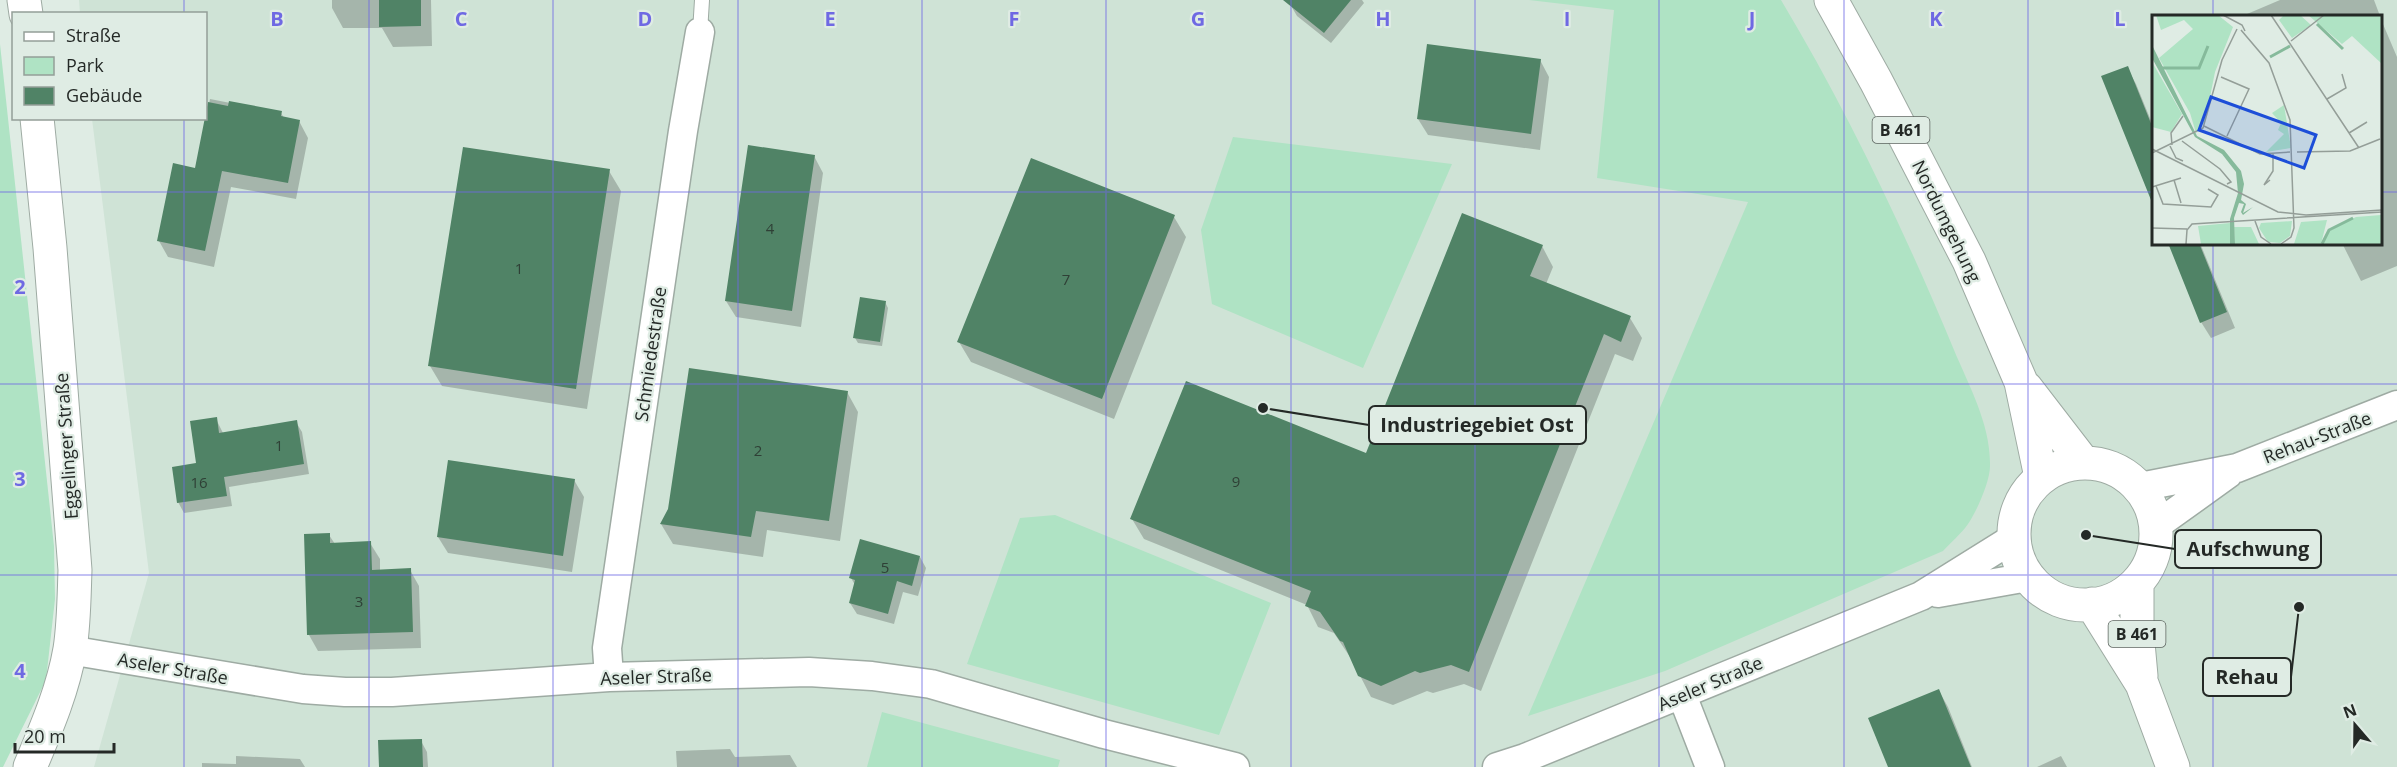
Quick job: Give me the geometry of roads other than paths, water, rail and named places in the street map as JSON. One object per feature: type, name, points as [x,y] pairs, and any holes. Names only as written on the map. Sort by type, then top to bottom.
[{"type":"main road","name":"Nordumgehung","points":[[1831,0],[1876,81],[1969,261],[2021,382],[2041,477]]},
{"type":"main road","name":"Eggelinger Straße","points":[[30,767],[60,688],[69,650],[74,609],[75,570],[50,248],[37,120]]},
{"type":"main road","name":"Nordumgehung","points":[[2021,382],[2083,462]]},
{"type":"main road","points":[[2083,462],[2104,465],[2124,473],[2140,488],[2157,525],[2155,548],[2150,566],[2137,583],[2115,598],[2092,604],[2070,603],[2049,594],[2028,577],[2019,559],[2014,538],[2016,516],[2026,495],[2041,477],[2061,467],[2083,462]]},
{"type":"main road","name":"B 461","points":[[2137,583],[2137,632],[2142,684]]},
{"type":"main road","name":"B 461","points":[[2092,604],[2142,684],[2173,767]]},
{"type":"street","name":"Schmiedestraße","points":[[609,677],[607,648],[681,142],[700,32]]},
{"type":"street","name":"Rehau-Straße","points":[[2140,488],[2237,468],[2397,405]]},
{"type":"street","name":"Rehau-Straße","points":[[2157,525],[2237,468]]},
{"type":"street","name":"Aseler Straße","points":[[1497,767],[1525,758],[1921,596],[2014,538]]},
{"type":"street","name":"Aseler Straße","points":[[1921,596],[2028,577]]},
{"type":"street","name":"Aseler Straße","points":[[69,650],[303,689],[345,692],[392,692],[609,677],[809,672],[896,679],[953,690],[1104,734],[1235,767]]},
{"type":"street","points":[[1682,694],[1710,767]]},
{"type":"lane","points":[[700,32],[702,0]]},
{"type":"place","name":"Industriegebiet Ost","points":[[1263,408]]},
{"type":"place","name":"Aufschwung","points":[[2086,535]]},
{"type":"place","name":"Rehau","points":[[2299,607]]}]
